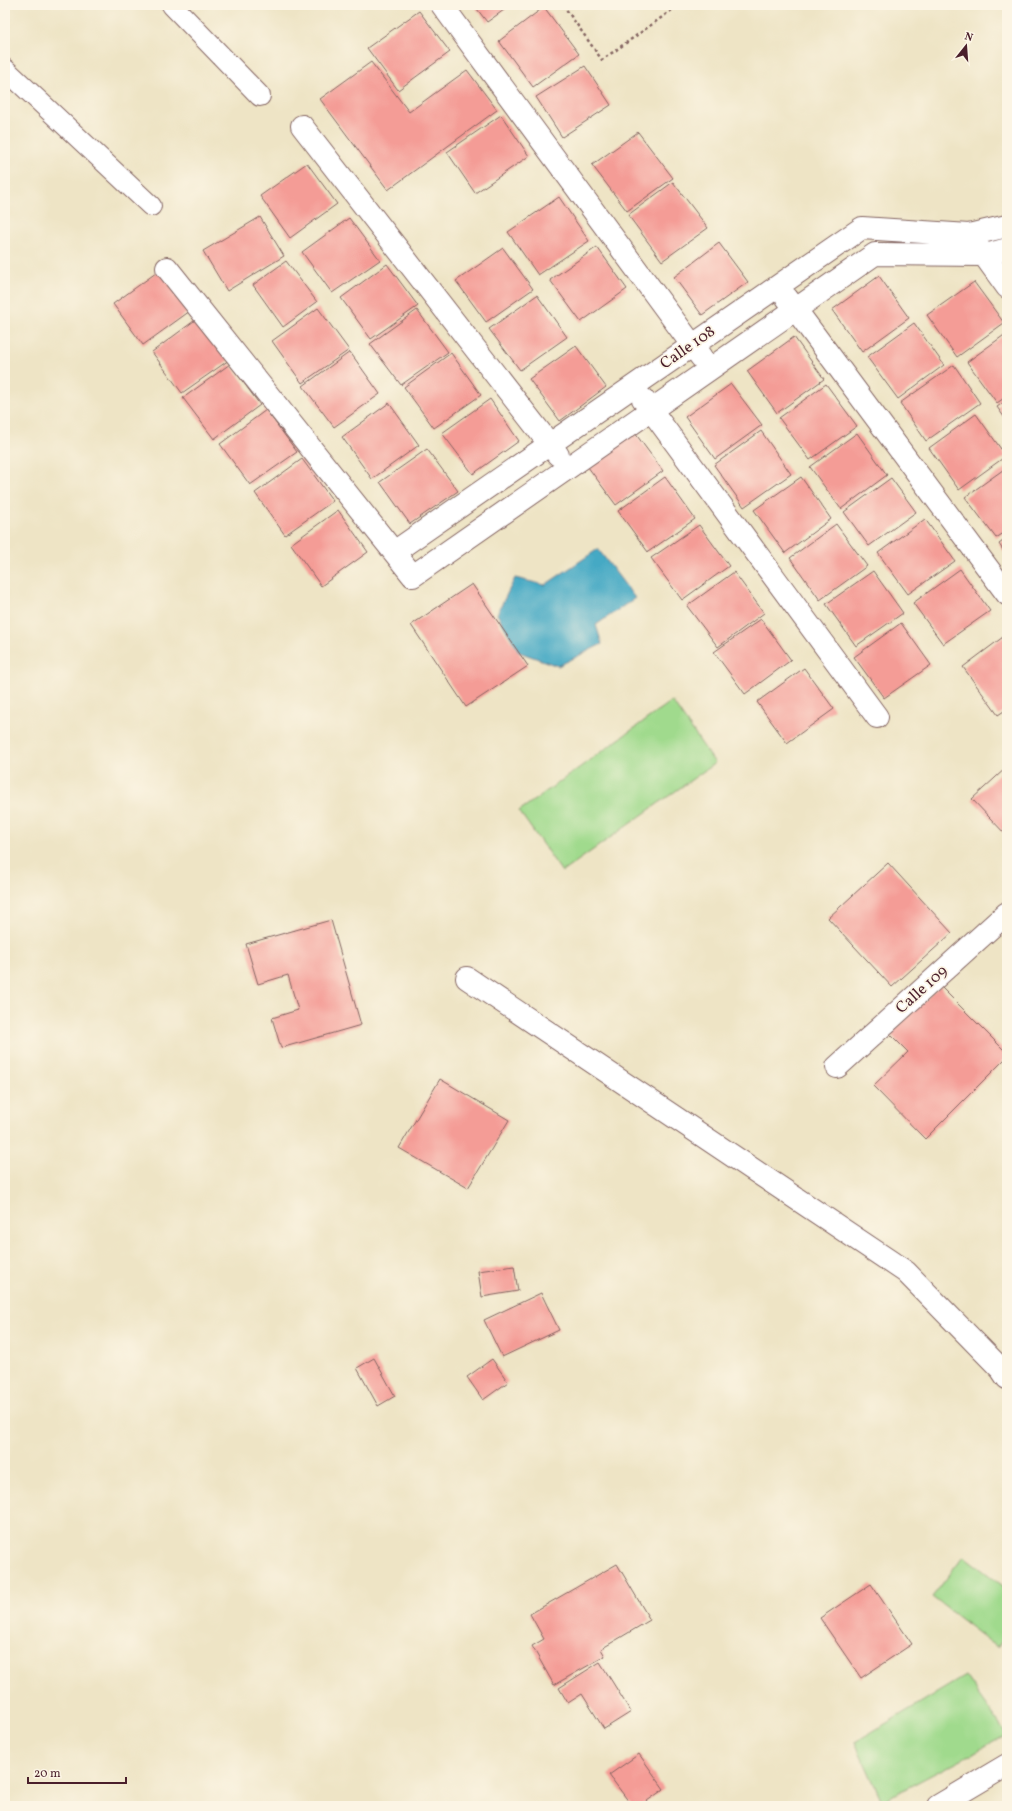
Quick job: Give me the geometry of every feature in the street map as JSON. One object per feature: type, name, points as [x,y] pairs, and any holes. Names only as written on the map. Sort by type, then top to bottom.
[{"type":"street","points":[[442,5],[691,346],[710,369]]},
{"type":"street","points":[[302,126],[568,468]]},
{"type":"street","name":"Calle 108","points":[[1007,226],[969,235],[862,228],[394,552],[413,576],[875,254],[985,255],[1007,249]]},
{"type":"street","points":[[969,235],[1007,287]]},
{"type":"street","points":[[167,268],[394,552]]},
{"type":"street","points":[[778,286],[1007,594]]},
{"type":"street","points":[[634,386],[877,717]]},
{"type":"street","name":"Calle 109","points":[[837,1067],[1007,913]]},
{"type":"street","points":[[467,978],[906,1272],[1001,1369],[1007,1378]]},
{"type":"street","points":[[938,1806],[1007,1765]]},
{"type":"lane","points":[[172,5],[260,96]]},
{"type":"lane","points":[[5,70],[151,206]]},
{"type":"path","points":[[563,5],[602,60],[679,5]]},
{"type":"green space","points":[[672,701],[715,763],[562,872],[519,811]]},
{"type":"green space","points":[[964,1556],[1007,1589],[1007,1635],[997,1647],[932,1597]]},
{"type":"green space","points":[[965,1676],[1007,1735],[882,1801],[855,1742]]},
{"type":"water","points":[[598,549],[635,598],[596,625],[602,644],[558,666],[519,652],[497,614],[515,578],[545,585]]},
{"type":"building","points":[[474,5],[511,5],[487,22]]},
{"type":"building","points":[[544,7],[579,54],[533,87],[499,41]]},
{"type":"building","points":[[419,11],[450,52],[398,90],[367,48]]},
{"type":"building","points":[[371,62],[409,112],[467,70],[497,110],[388,190],[320,99]]},
{"type":"building","points":[[585,66],[611,105],[562,137],[536,97]]},
{"type":"building","points":[[501,115],[529,156],[475,193],[447,152]]},
{"type":"building","points":[[638,132],[673,178],[627,211],[592,165]]},
{"type":"building","points":[[307,163],[337,204],[290,238],[260,196]]},
{"type":"building","points":[[673,182],[708,228],[662,261],[628,215]]},
{"type":"building","points":[[559,197],[589,241],[538,275],[508,232]]},
{"type":"building","points":[[260,217],[284,256],[227,291],[203,251]]},
{"type":"building","points":[[349,218],[380,260],[332,293],[302,252]]},
{"type":"building","points":[[719,243],[748,282],[702,315],[674,277]]},
{"type":"building","points":[[597,247],[627,289],[581,322],[550,280]]},
{"type":"building","points":[[503,248],[533,289],[486,322],[456,281]]},
{"type":"building","points":[[286,261],[317,302],[283,327],[253,285]]},
{"type":"building","points":[[387,264],[418,306],[371,339],[341,298]]},
{"type":"building","points":[[160,270],[190,311],[143,345],[113,304]]},
{"type":"building","points":[[879,276],[909,318],[862,352],[832,310]]},
{"type":"building","points":[[974,282],[1004,323],[957,357],[927,315]]},
{"type":"building","points":[[537,295],[567,337],[520,370],[489,329]]},
{"type":"building","points":[[318,308],[349,350],[302,383],[272,341]]},
{"type":"building","points":[[417,310],[448,352],[401,385],[370,344]]},
{"type":"building","points":[[198,318],[229,360],[182,393],[152,352]]},
{"type":"building","points":[[914,323],[944,365],[898,399],[867,357]]},
{"type":"building","points":[[1007,333],[1007,396],[997,403],[967,362]]},
{"type":"building","points":[[794,337],[824,379],[777,413],[747,371]]},
{"type":"building","points":[[576,346],[606,387],[560,421],[529,379]]},
{"type":"building","points":[[350,352],[380,394],[334,427],[303,386]]},
{"type":"building","points":[[451,353],[481,395],[434,428],[404,387]]},
{"type":"building","points":[[230,364],[260,405],[214,439],[183,398]]},
{"type":"building","points":[[954,365],[980,403],[926,441],[900,403]]},
{"type":"building","points":[[731,384],[762,425],[715,459],[685,417]]},
{"type":"building","points":[[826,384],[857,426],[810,460],[779,418]]},
{"type":"building","points":[[490,399],[519,441],[473,474],[442,433]]},
{"type":"building","points":[[1007,400],[1007,421],[997,407]]},
{"type":"building","points":[[389,403],[419,445],[372,479],[342,437]]},
{"type":"building","points":[[266,410],[297,452],[250,485],[220,444]]},
{"type":"building","points":[[976,414],[1006,456],[959,490],[929,448]]},
{"type":"building","points":[[632,429],[663,471],[616,505],[585,463]]},
{"type":"building","points":[[761,431],[791,474],[744,507],[714,465]]},
{"type":"building","points":[[857,433],[887,475],[841,509],[810,467]]},
{"type":"building","points":[[427,449],[458,491],[410,524],[380,482]]},
{"type":"building","points":[[302,459],[333,501],[285,535],[255,493]]},
{"type":"building","points":[[1007,467],[1007,531],[996,538],[965,497]]},
{"type":"building","points":[[665,477],[695,519],[648,552],[618,511]]},
{"type":"building","points":[[801,477],[831,519],[785,553],[754,510]]},
{"type":"building","points":[[891,478],[916,512],[869,546],[844,512]]},
{"type":"building","points":[[338,510],[368,552],[321,586],[291,544]]},
{"type":"building","points":[[925,519],[955,561],[908,594],[878,553]]},
{"type":"building","points":[[836,524],[867,566],[820,600],[790,558]]},
{"type":"building","points":[[699,525],[729,566],[682,600],[651,558]]},
{"type":"building","points":[[1007,538],[1007,556],[999,544]]},
{"type":"building","points":[[960,569],[990,611],[943,644],[913,603]]},
{"type":"building","points":[[873,571],[903,613],[856,646],[826,604]]},
{"type":"building","points":[[734,572],[764,613],[718,647],[687,606]]},
{"type":"building","points":[[472,584],[528,666],[466,707],[411,625]]},
{"type":"building","points":[[761,619],[791,660],[745,694],[714,652]]},
{"type":"building","points":[[901,623],[931,665],[884,698],[854,657]]},
{"type":"building","points":[[1007,634],[1007,709],[998,715],[963,667]]},
{"type":"building","points":[[804,668],[834,709],[787,743],[757,702]]},
{"type":"building","points":[[1007,767],[1007,836],[972,799]]},
{"type":"building","points":[[888,863],[952,933],[892,987],[828,918]]},
{"type":"building","points":[[331,920],[361,1025],[281,1048],[272,1018],[298,1010],[288,975],[258,984],[246,944]]},
{"type":"building","points":[[940,986],[1007,1053],[1007,1057],[925,1139],[873,1086],[908,1052],[890,1034]]},
{"type":"building","points":[[440,1079],[509,1120],[468,1188],[399,1148]]},
{"type":"building","points":[[514,1266],[518,1291],[482,1297],[478,1271]]},
{"type":"building","points":[[541,1293],[559,1330],[502,1357],[484,1320]]},
{"type":"building","points":[[374,1358],[395,1396],[378,1406],[357,1368]]},
{"type":"building","points":[[492,1359],[508,1382],[483,1400],[467,1377]]},
{"type":"building","points":[[617,1564],[650,1620],[601,1649],[605,1656],[554,1685],[532,1646],[544,1639],[530,1614]]},
{"type":"building","points":[[871,1584],[912,1644],[861,1678],[820,1618]]},
{"type":"building","points":[[600,1662],[631,1712],[604,1729],[582,1694],[568,1703],[559,1688]]},
{"type":"building","points":[[639,1754],[664,1789],[640,1806],[632,1806],[609,1775]]}]
